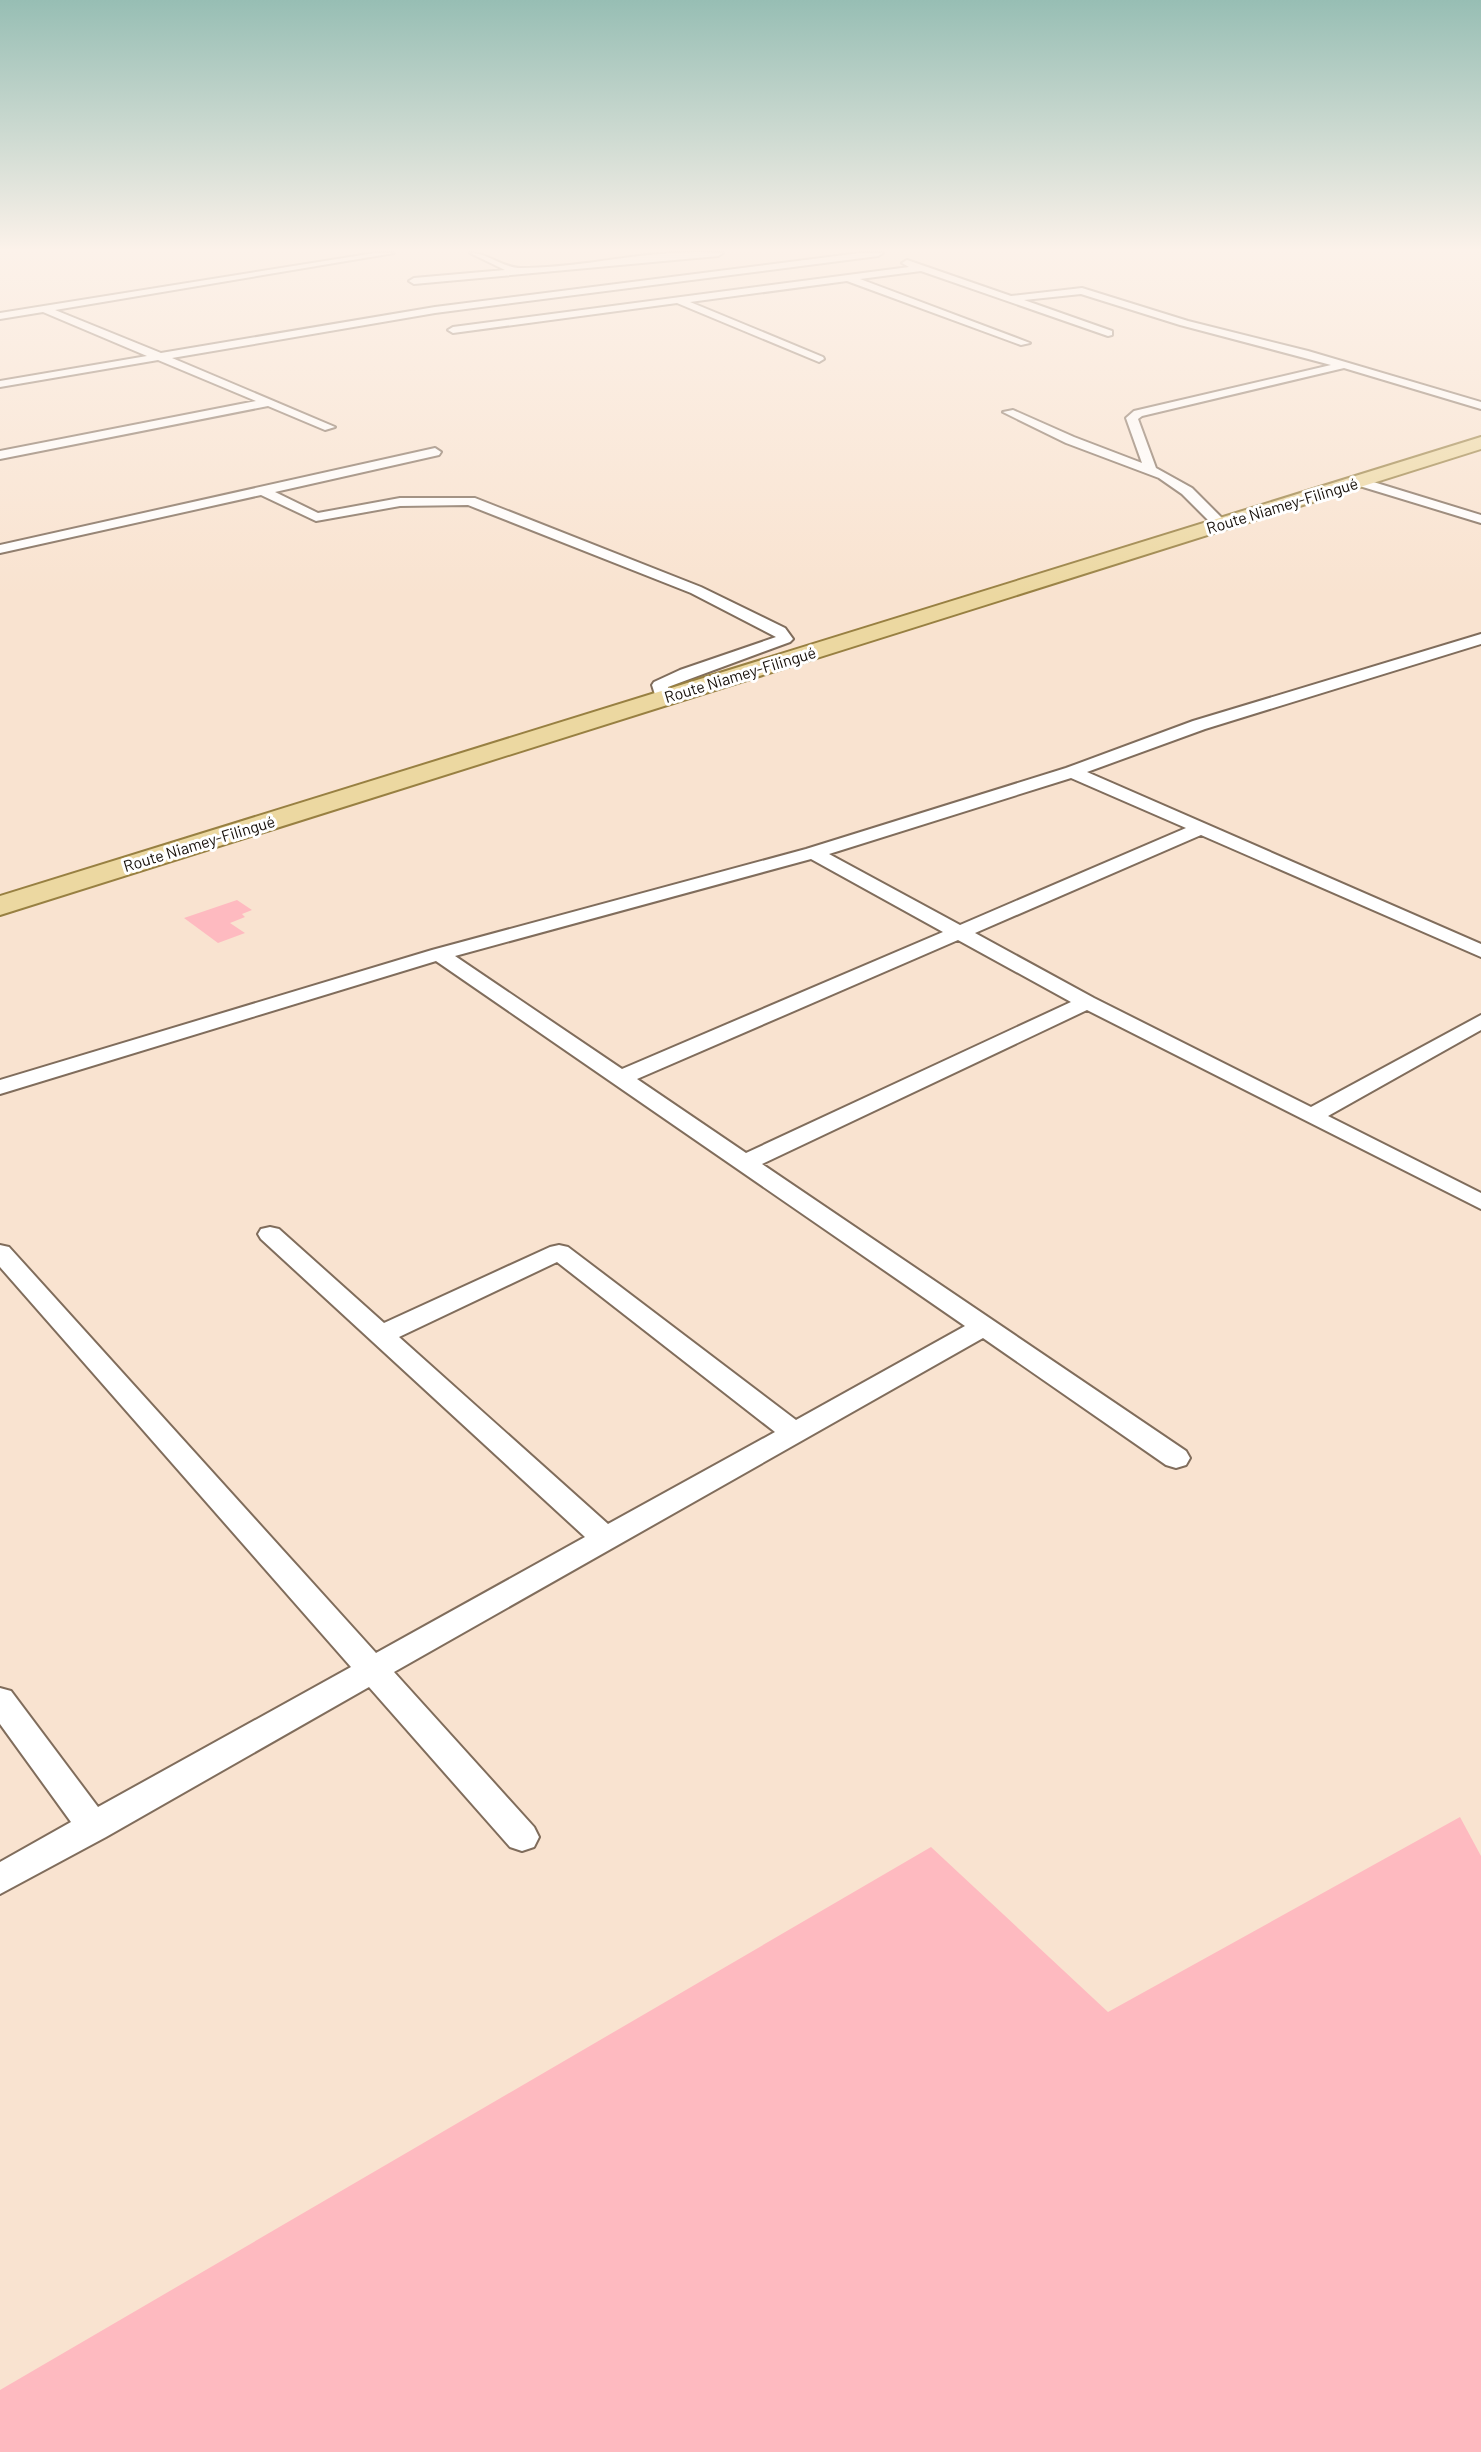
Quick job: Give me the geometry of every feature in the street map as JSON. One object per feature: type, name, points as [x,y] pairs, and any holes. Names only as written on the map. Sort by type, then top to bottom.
[{"type":"main road","name":"Route Niamey-Filingué","points":[[0,906],[1481,443]]},
{"type":"street","points":[[0,384],[98,367]]},
{"type":"street","points":[[184,367],[329,427]]},
{"type":"street","points":[[1150,469],[1132,418],[1138,413],[1335,367]]},
{"type":"street","points":[[1353,367],[1481,406]]},
{"type":"street","points":[[0,455],[269,402]]},
{"type":"street","points":[[1009,412],[1067,439],[1150,469],[1187,491],[1220,524]]},
{"type":"street","points":[[0,549],[435,452]]},
{"type":"street","points":[[1357,481],[1480,518]]},
{"type":"street","points":[[262,490],[316,517],[400,502],[470,500],[696,590],[780,631],[785,639],[686,673],[660,685],[663,698]]},
{"type":"street","points":[[0,1087],[439,954],[813,853],[1072,772],[1199,724],[1481,639]]},
{"type":"street","points":[[1072,772],[1481,951]]},
{"type":"street","points":[[620,1078],[961,934],[1202,828]]},
{"type":"street","points":[[813,853],[1087,1002],[1481,1202]]},
{"type":"street","points":[[439,954],[1176,1458]]},
{"type":"street","points":[[744,1163],[1087,1002]]},
{"type":"street","points":[[1313,1115],[1481,1021]]},
{"type":"street","points":[[270,1234],[606,1539]]},
{"type":"street","points":[[0,1252],[522,1837]]},
{"type":"street","points":[[381,1335],[559,1252],[795,1433]]},
{"type":"street","points":[[0,1879],[984,1327]]},
{"type":"street","points":[[0,1700],[94,1827]]},
{"type":"shaded area","points":[[237,900],[252,910],[242,914],[245,917],[230,923],[245,933],[218,943],[184,918]]},
{"type":"shaded area","points":[[1460,1817],[1481,1856],[1481,2452],[0,2452],[0,2390],[931,1847],[1108,2012]]}]
